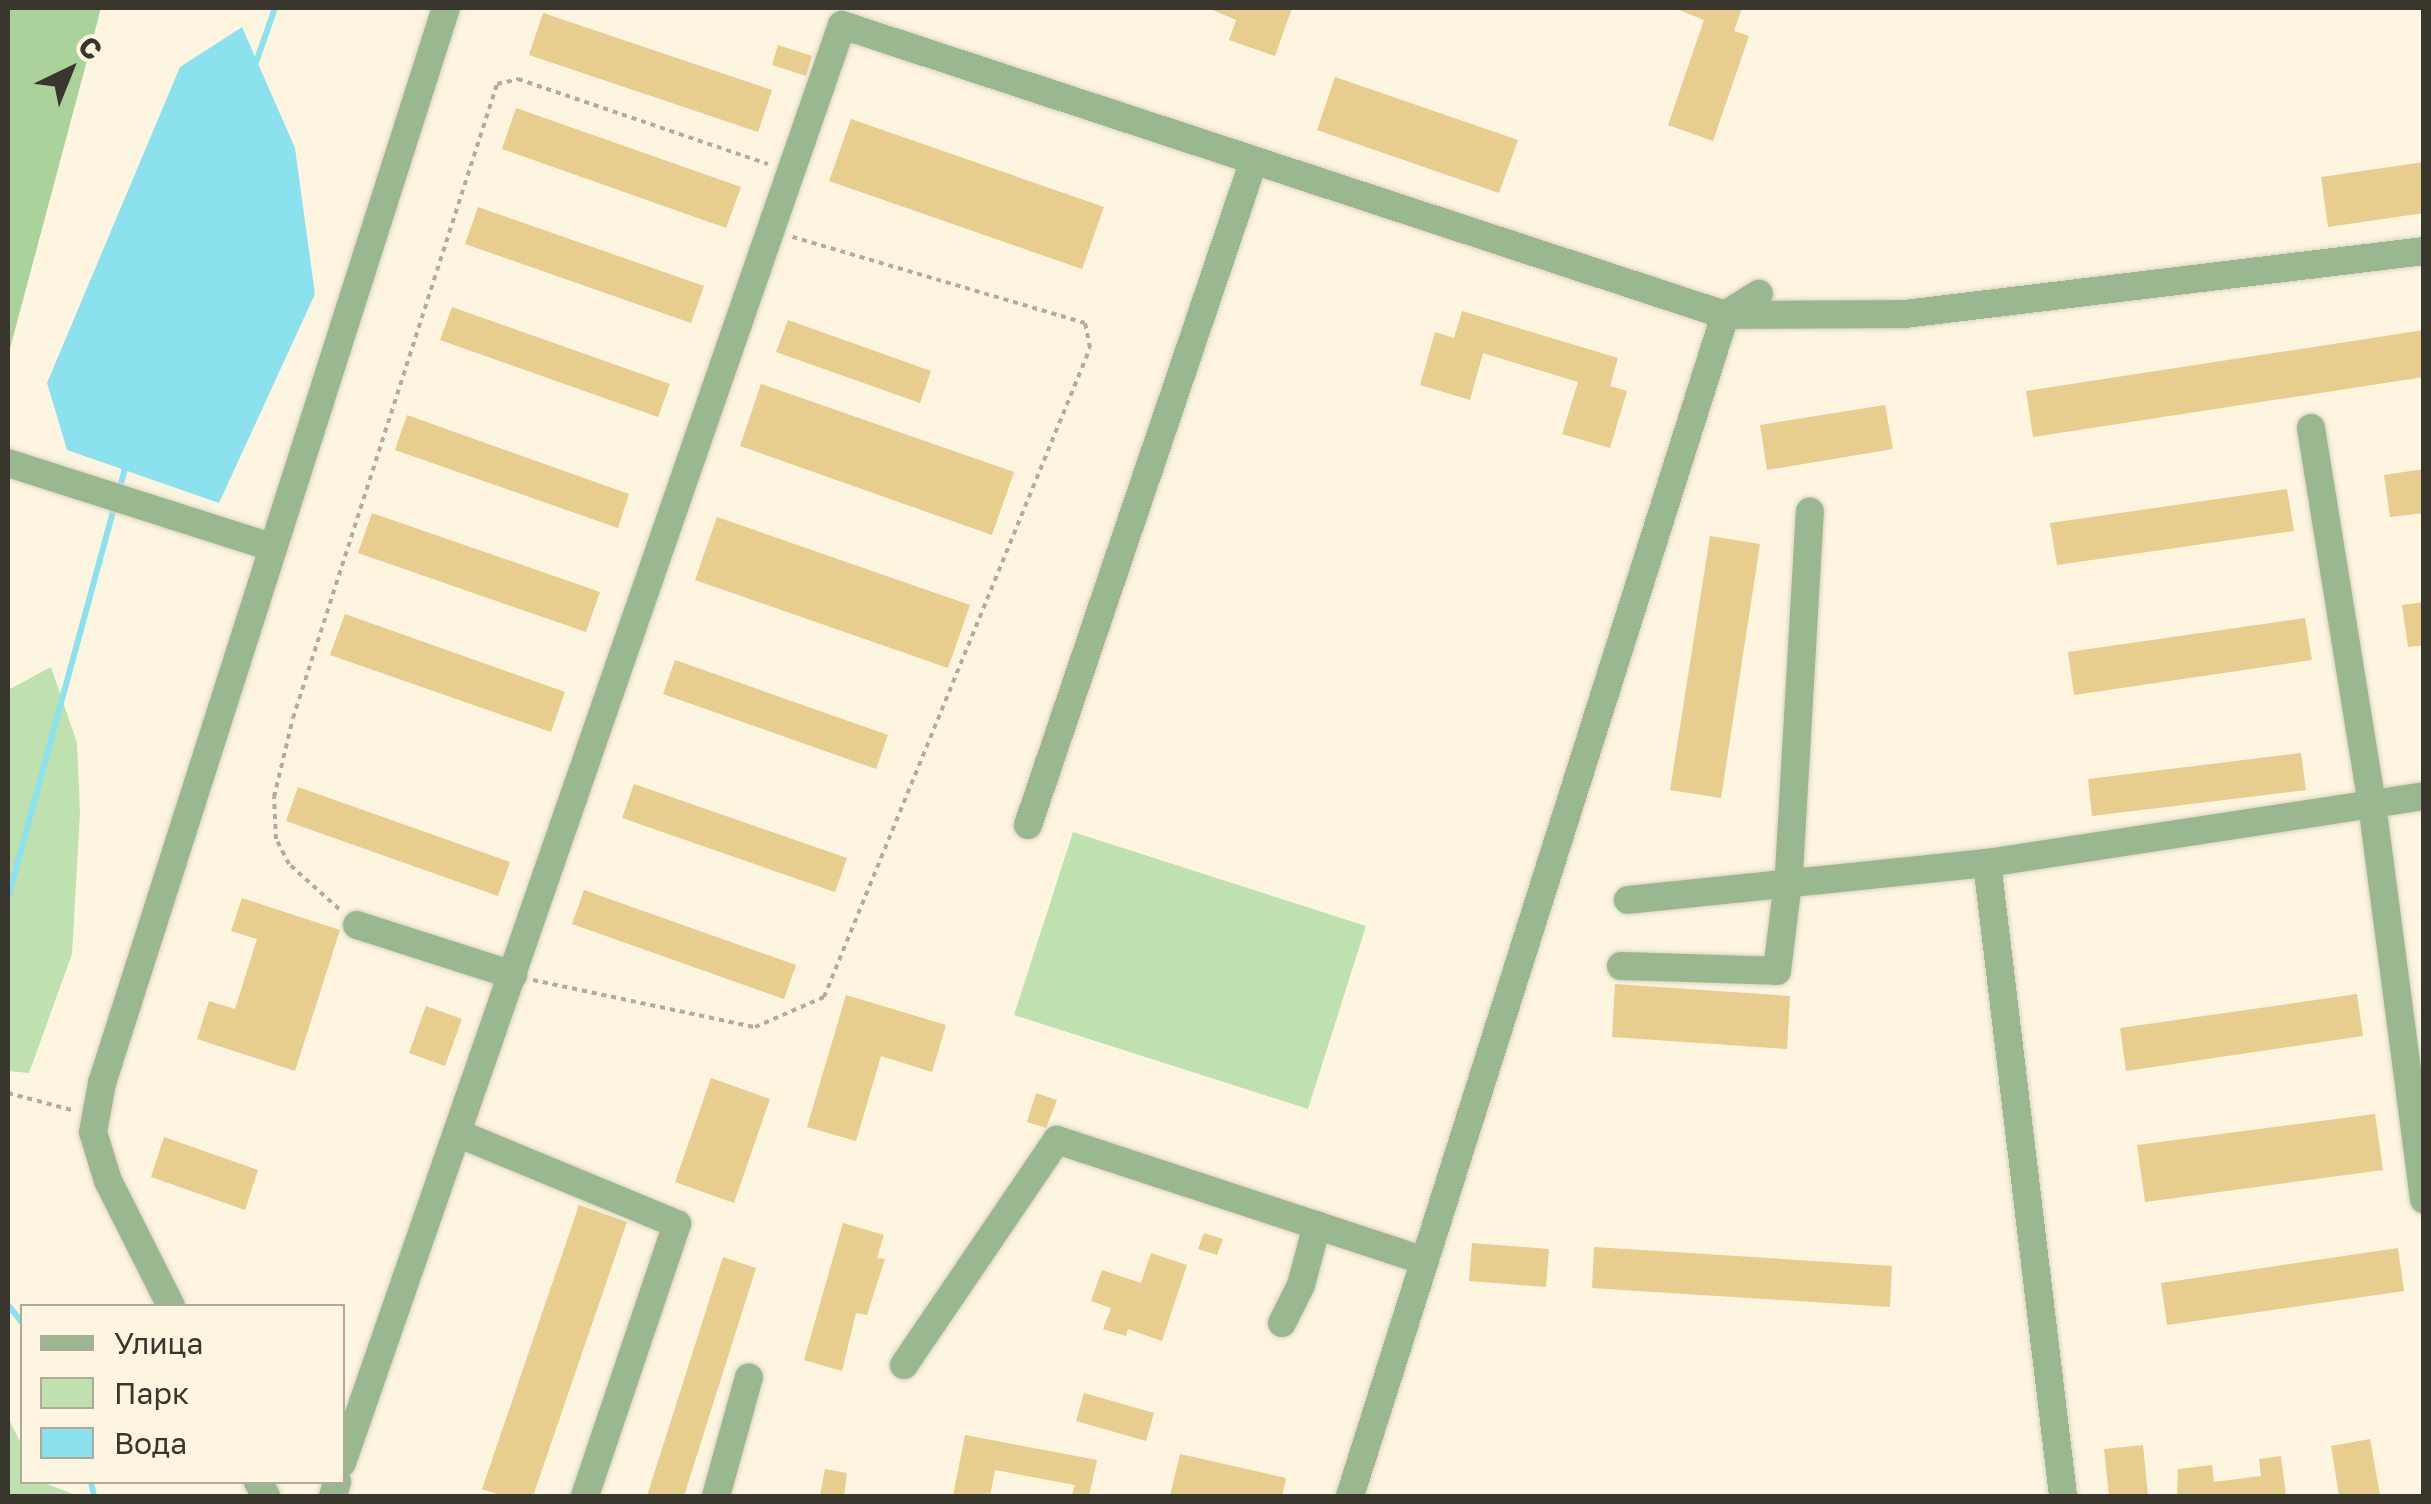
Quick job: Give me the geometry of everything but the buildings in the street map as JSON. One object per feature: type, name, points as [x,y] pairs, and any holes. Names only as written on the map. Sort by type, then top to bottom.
[{"type":"street","points":[[170,1304],[108,1181],[93,1132],[107,1065],[446,8]]},
{"type":"street","points":[[345,1454],[842,24],[1725,315],[1905,314],[2424,251]]},
{"type":"street","points":[[1028,825],[1254,160]]},
{"type":"street","points":[[1350,1496],[1725,315],[1759,294]]},
{"type":"street","points":[[2312,428],[2372,804],[2424,1200]]},
{"type":"street","points":[[8,463],[272,547]]},
{"type":"street","points":[[1621,966],[1777,972],[1788,883],[1810,512]]},
{"type":"street","points":[[1628,900],[1987,863],[2424,796]]},
{"type":"street","points":[[1987,863],[2063,1496]]},
{"type":"street","points":[[358,925],[513,976]]},
{"type":"street","points":[[457,1134],[677,1224],[585,1496]]},
{"type":"street","points":[[904,1365],[1057,1140],[1425,1261]]},
{"type":"street","points":[[1282,1323],[1301,1285],[1316,1225]]},
{"type":"street","points":[[716,1496],[749,1376]]},
{"type":"path","points":[[358,925],[289,864],[276,839],[274,797],[293,718],[497,84],[518,79],[792,172]]},
{"type":"path","points":[[513,976],[755,1026],[824,997],[1090,348],[1085,323],[772,231]]},
{"type":"path","points":[[8,1092],[96,1117]]},
{"type":"green space","points":[[8,8],[101,8],[8,356]]},
{"type":"green space","points":[[51,667],[77,743],[80,812],[72,954],[29,1073],[8,1071],[8,690]]},
{"type":"green space","points":[[1073,832],[1366,926],[1308,1109],[1014,1015]]},
{"type":"green space","points":[[8,1417],[20,1442],[20,1484],[47,1484],[78,1496],[8,1496]]},
{"type":"water","points":[[242,27],[295,148],[315,294],[219,503],[67,450],[47,383],[180,67]]},
{"type":"waterway","points":[[254,68],[275,8]]},
{"type":"waterway","points":[[119,491],[126,465]]},
{"type":"waterway","points":[[8,898],[115,503]]},
{"type":"waterway","points":[[8,1305],[20,1320]]},
{"type":"waterway","points":[[91,1484],[94,1496]]}]
